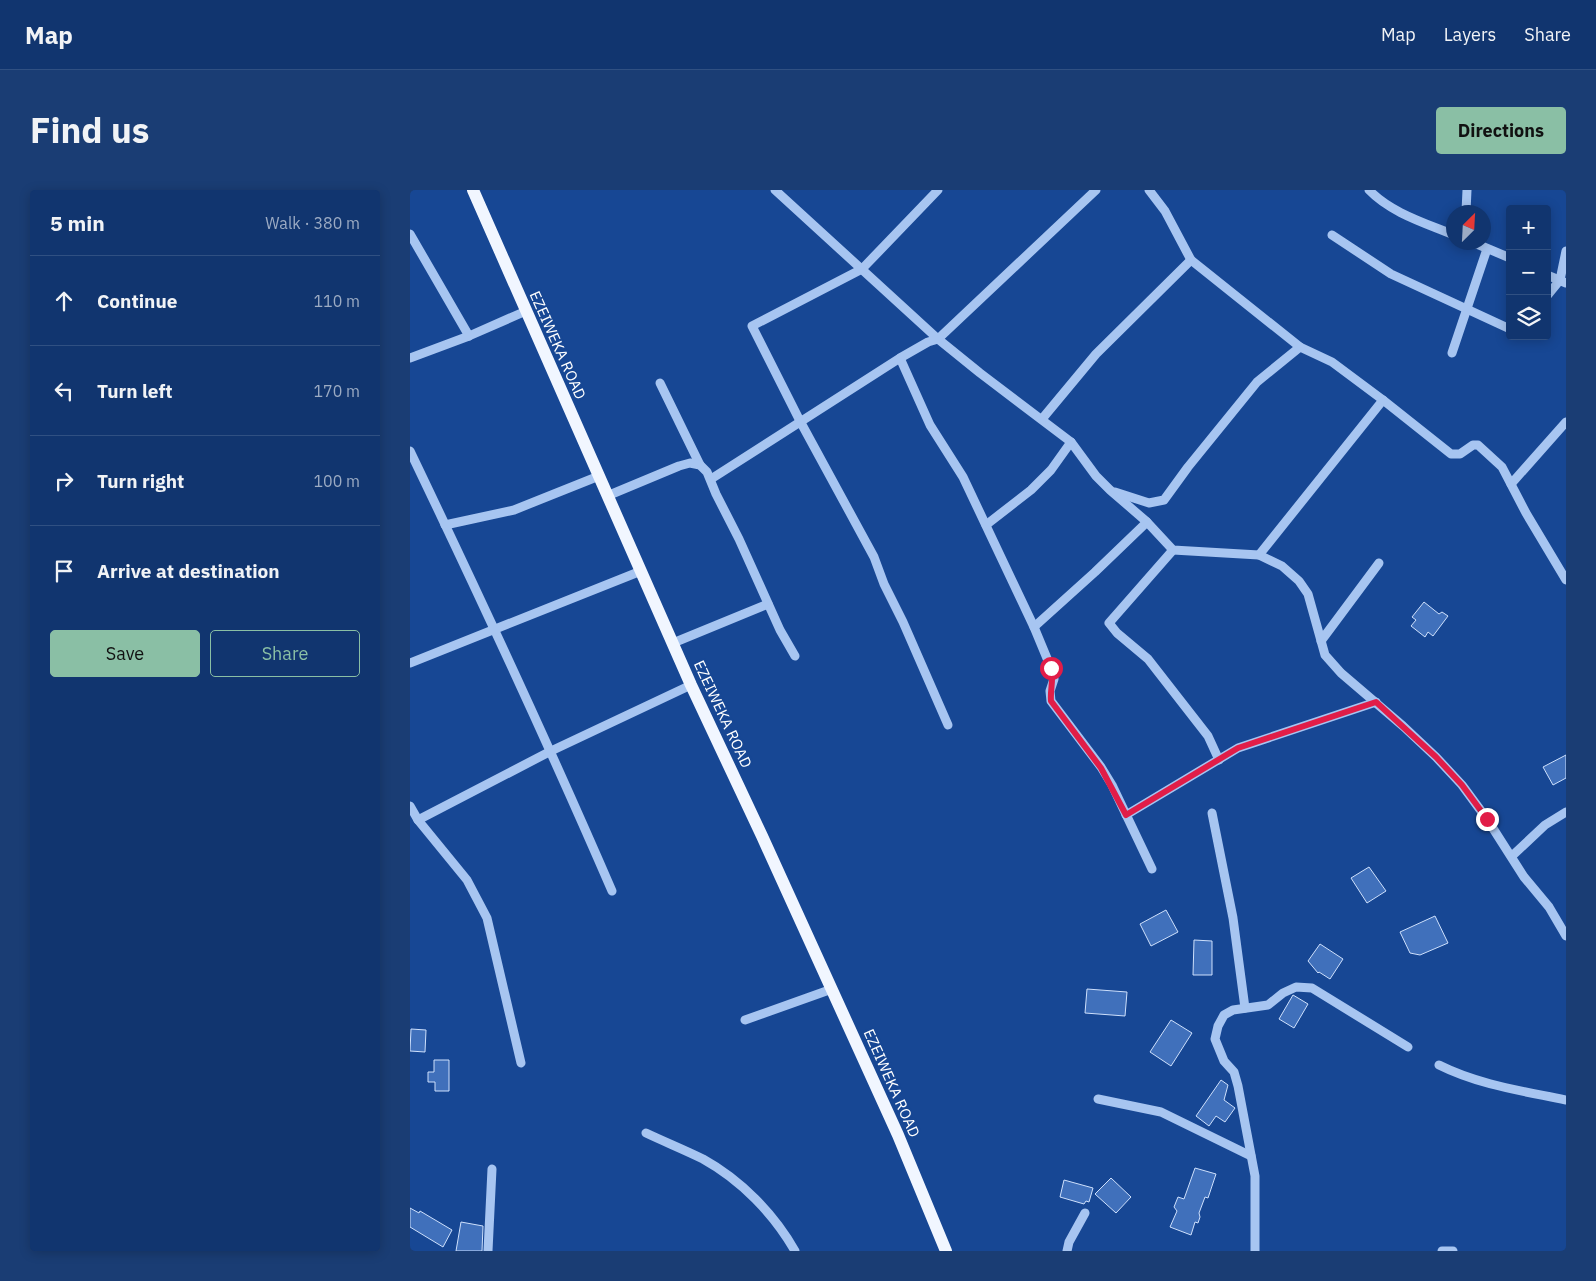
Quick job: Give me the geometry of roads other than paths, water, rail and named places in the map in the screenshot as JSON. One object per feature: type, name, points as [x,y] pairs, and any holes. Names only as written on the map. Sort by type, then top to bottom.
[{"type":"main road","name":"EZEIWEKA ROAD","points":[[473,190],[691,685],[898,1135],[946,1251]]},
{"type":"street","points":[[775,190],[938,339],[1071,442],[1096,476],[1147,522],[1173,550],[1259,555],[1282,566],[1299,581],[1308,594],[1325,655],[1331,663],[1436,757],[1462,785],[1512,856],[1524,877],[1549,908],[1566,936]]},
{"type":"street","points":[[938,190],[862,269],[752,326],[800,421],[874,557],[884,584],[903,622],[948,725]]},
{"type":"street","points":[[711,479],[900,358],[928,342],[938,339],[1096,190]]},
{"type":"street","points":[[1149,190],[1165,211],[1191,260],[1300,347],[1332,362],[1451,454],[1460,454],[1473,445],[1478,445],[1483,449],[1502,467],[1526,513],[1566,580]]},
{"type":"street","points":[[1369,190],[1379,200],[1414,219],[1446,232]]},
{"type":"street","points":[[1466,205],[1467,190]]},
{"type":"street","points":[[410,234],[469,336]]},
{"type":"street","points":[[1332,235],[1391,274],[1506,327]]},
{"type":"street","points":[[1452,353],[1487,250]]},
{"type":"street","points":[[1490,250],[1506,256]]},
{"type":"street","points":[[1548,295],[1563,282],[1566,252]]},
{"type":"street","points":[[1042,419],[1096,354],[1191,260]]},
{"type":"street","points":[[1551,276],[1563,282]]},
{"type":"street","points":[[410,358],[469,336],[526,311]]},
{"type":"street","points":[[1110,490],[1149,503],[1164,500],[1188,467],[1257,382],[1300,347]]},
{"type":"street","points":[[900,358],[930,425],[963,477],[1034,627],[1054,679],[1050,691],[1051,701],[1101,768],[1152,869]]},
{"type":"street","points":[[660,383],[700,465],[711,479],[716,494],[740,538],[780,630],[795,656]]},
{"type":"street","points":[[1259,555],[1383,400]]},
{"type":"street","points":[[1511,484],[1566,422]]},
{"type":"street","points":[[986,525],[1031,490],[1051,470],[1071,442]]},
{"type":"street","points":[[410,451],[495,629],[612,891]]},
{"type":"street","points":[[607,496],[679,466],[690,463],[700,465]]},
{"type":"street","points":[[445,525],[514,510],[599,476]]},
{"type":"street","points":[[1034,627],[1147,522]]},
{"type":"street","points":[[1173,550],[1109,623],[1117,633],[1148,659],[1208,736],[1219,760]]},
{"type":"street","points":[[1321,641],[1379,563]]},
{"type":"street","points":[[410,663],[641,571]]},
{"type":"street","points":[[673,643],[768,604]]},
{"type":"street","points":[[418,820],[551,751],[691,685]]},
{"type":"street","points":[[1126,815],[1238,748],[1376,702]]},
{"type":"street","points":[[410,806],[418,820],[467,880],[487,918],[520,1064]]},
{"type":"street","points":[[1512,856],[1545,825],[1566,812]]},
{"type":"street","points":[[1212,813],[1233,918],[1245,1008]]},
{"type":"street","points":[[1255,1251],[1255,1176],[1238,1086],[1234,1072],[1224,1061],[1216,1039],[1218,1026],[1224,1015],[1233,1010],[1268,1005],[1296,986],[1312,988],[1408,1047]]},
{"type":"street","points":[[745,1020],[832,989]]},
{"type":"street","points":[[1439,1065],[1471,1079],[1566,1100]]},
{"type":"street","points":[[1098,1099],[1161,1112],[1251,1156]]},
{"type":"street","points":[[646,1133],[704,1160],[731,1178],[766,1209],[784,1232],[795,1251]]},
{"type":"street","points":[[488,1251],[492,1168]]},
{"type":"street","points":[[1067,1251],[1069,1242],[1086,1213]]},
{"type":"street","points":[[1442,1251],[1452,1251]]}]
